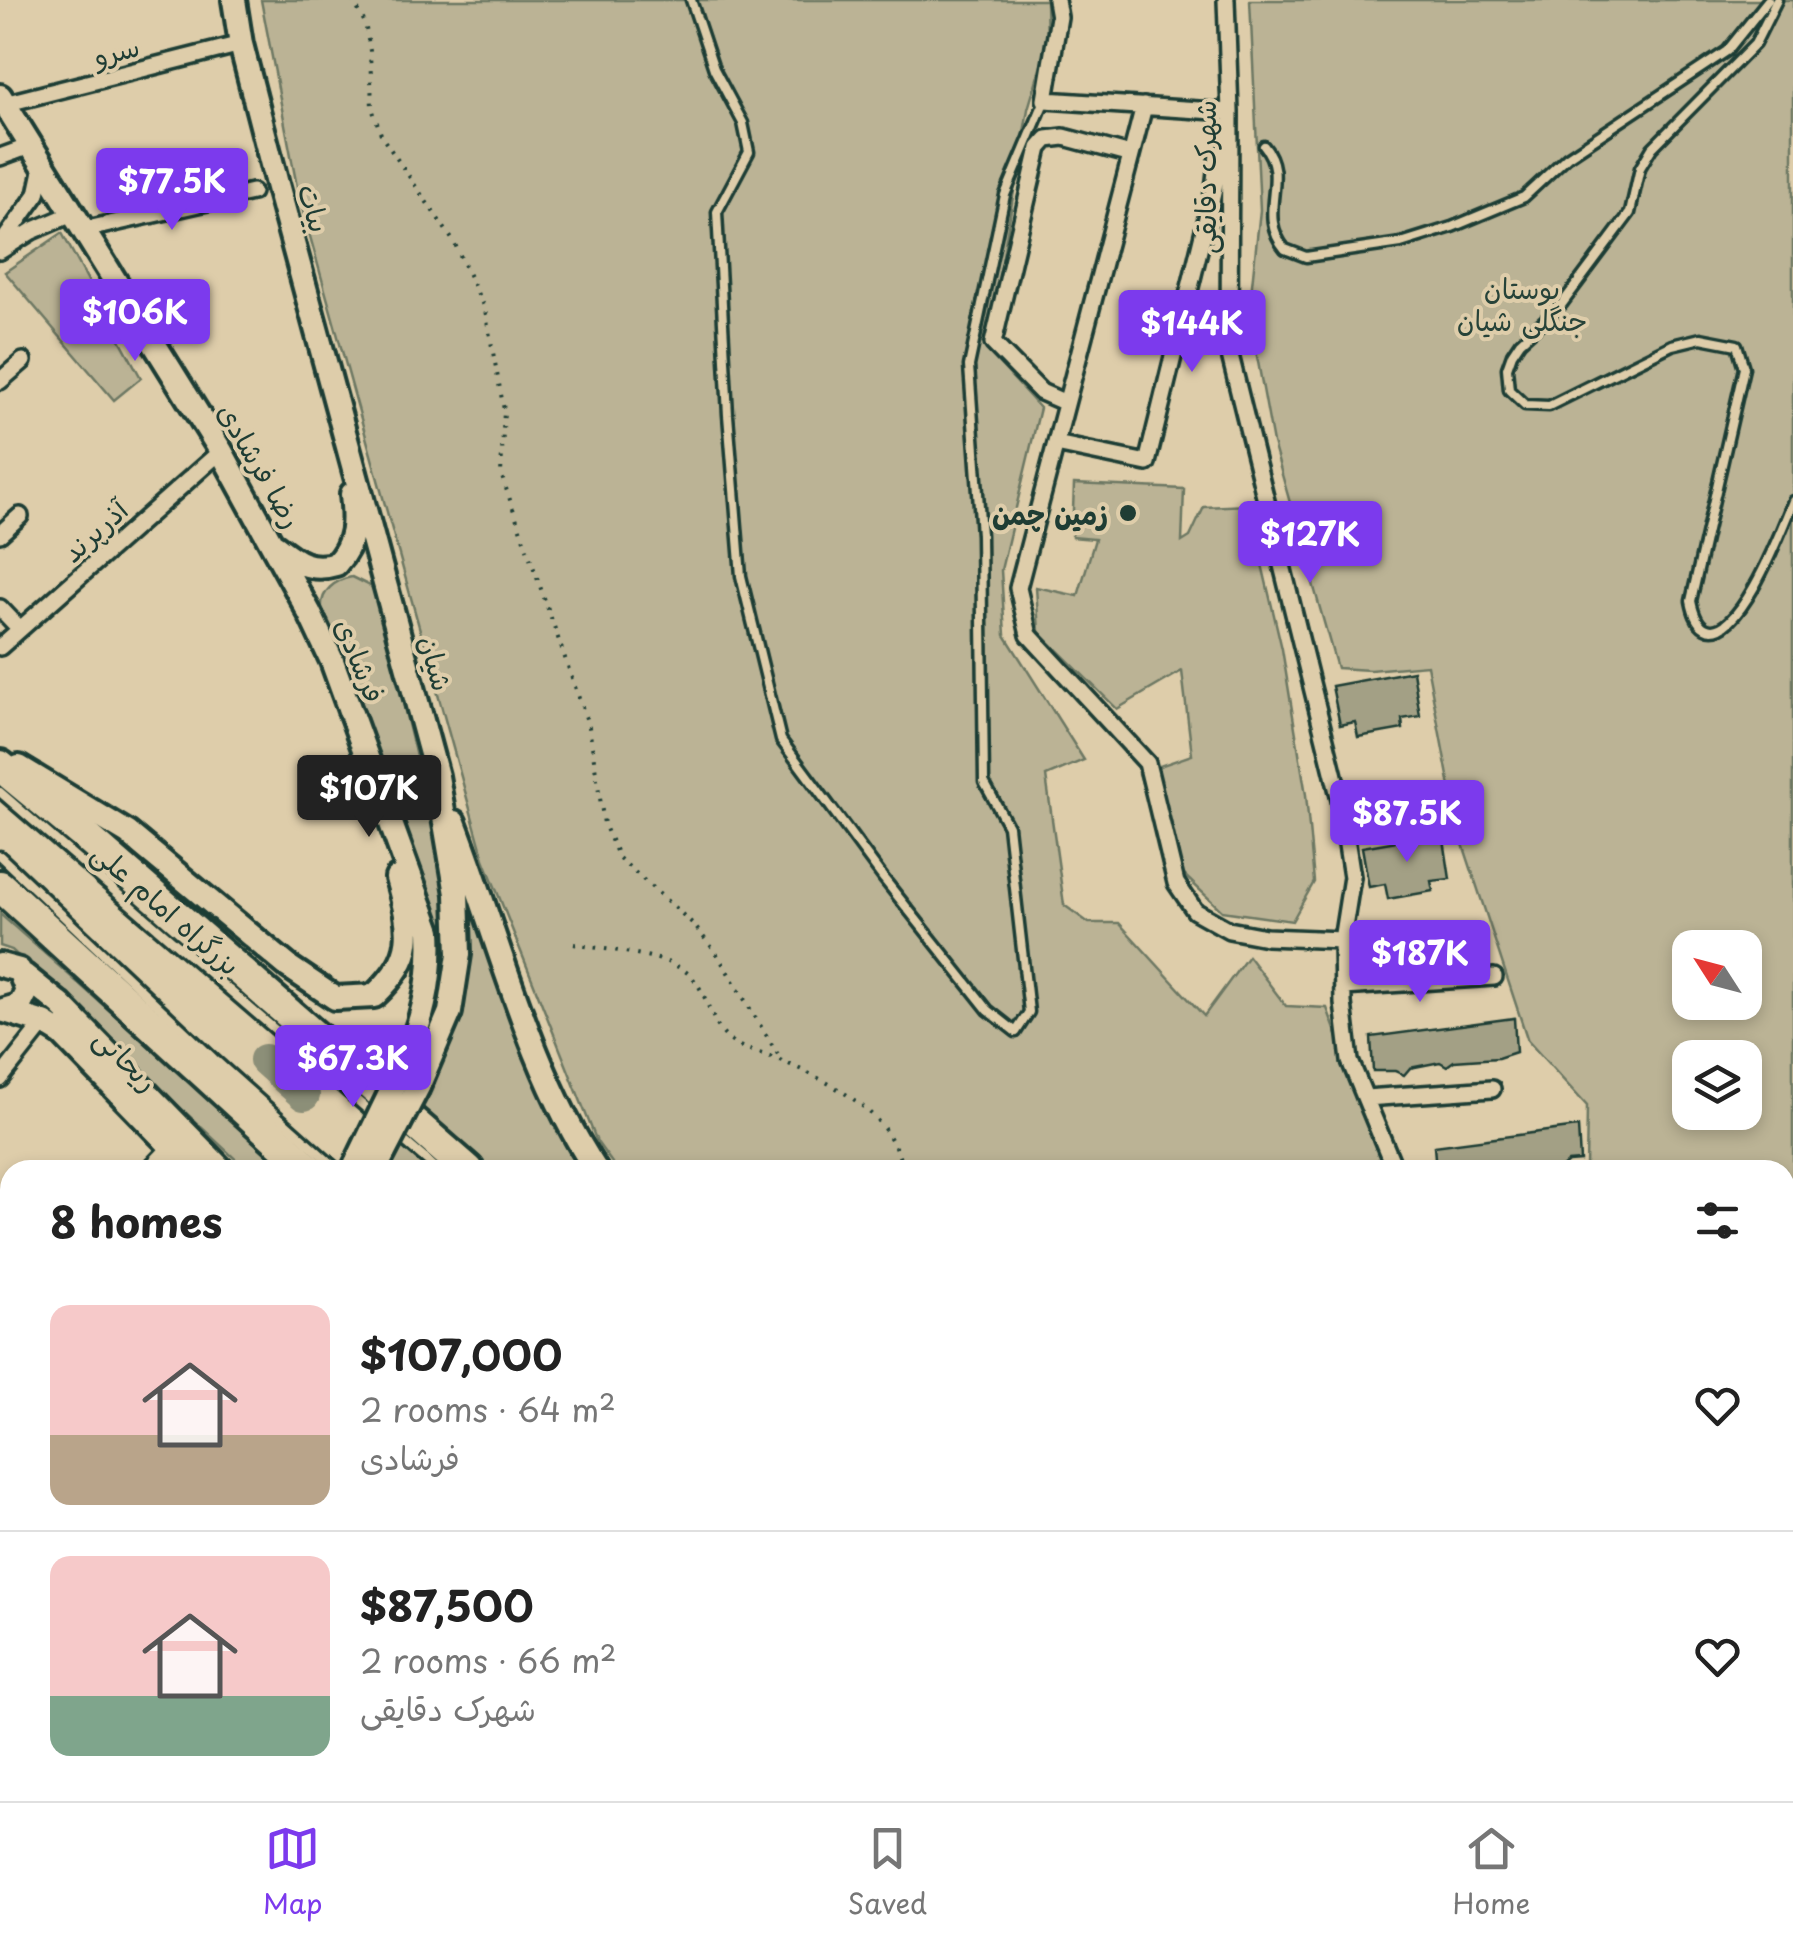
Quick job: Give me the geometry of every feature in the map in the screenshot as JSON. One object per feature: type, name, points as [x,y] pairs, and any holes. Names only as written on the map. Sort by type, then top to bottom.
[{"type":"highway","name":"بزرگراه امام علی","points":[[0,766],[456,1160]]},
{"type":"highway","points":[[0,886],[299,1160]]},
{"type":"main road","name":"بیات","points":[[234,0],[241,44],[330,372]]},
{"type":"main road","name":"رضا فرشادی","points":[[2,100],[221,451],[310,612]]},
{"type":"main road","points":[[310,612],[316,587],[350,546],[355,519],[330,372]]},
{"type":"main road","name":"شیان","points":[[330,372],[436,776],[457,894],[459,954],[450,1012],[409,1080]]},
{"type":"main road","points":[[270,541],[307,567],[316,569],[351,562],[367,565],[384,581]]},
{"type":"main road","name":"فرشادی","points":[[310,612],[332,661],[430,931],[432,966],[409,1080]]},
{"type":"main road","points":[[0,755],[128,833],[289,967],[335,998],[374,996],[392,980],[410,943],[372,773]]},
{"type":"main road","points":[[436,776],[542,1066],[572,1134],[589,1160]]},
{"type":"main road","points":[[2,1011],[20,1005],[27,990],[7,967]]},
{"type":"main road","points":[[7,967],[61,1004],[212,1160]]},
{"type":"main road","name":"ریحانی","points":[[2,1011],[44,1023],[62,1034],[185,1160]]},
{"type":"main road","points":[[359,1160],[409,1080]]},
{"type":"main road","points":[[379,1160],[409,1080]]},
{"type":"street","points":[[1056,0],[1059,17],[1045,100],[1230,112]]},
{"type":"street","name":"شهرک دقایقی","points":[[1226,0],[1230,112],[1229,351],[1340,800],[1352,877],[1342,940],[1342,987],[1350,1061],[1391,1160]]},
{"type":"street","name":"سرو","points":[[2,100],[241,44]]},
{"type":"street","points":[[1144,106],[1018,588],[1029,635],[1147,763],[1176,882],[1195,910],[1228,930],[1266,937],[1342,940]]},
{"type":"street","points":[[1066,403],[1041,392],[994,343],[1039,148],[1047,139],[1064,137],[1131,155]]},
{"type":"street","points":[[0,158],[30,146]]},
{"type":"street","points":[[1056,444],[1147,463],[1214,189],[1218,154]]},
{"type":"street","points":[[0,249],[37,194],[43,166]]},
{"type":"street","points":[[0,249],[32,232],[252,192]]},
{"type":"street","points":[[1,377],[24,361]]},
{"type":"street","name":"آذرپرند","points":[[0,647],[221,451]]},
{"type":"street","points":[[0,534],[20,516]]},
{"type":"street","points":[[0,608],[20,630]]},
{"type":"street","points":[[1342,987],[1494,978]]},
{"type":"street","points":[[0,1079],[44,1023]]},
{"type":"street","points":[[1366,1098],[1492,1089]]},
{"type":"street","points":[[159,1160],[172,1146]]},
{"type":"lane","points":[[690,0],[714,69],[743,123],[748,152],[718,212],[728,415],[742,576],[781,740],[976,996],[1016,1032],[1028,1012],[1008,826],[984,782],[980,534],[969,366],[1004,195],[1045,100]]},
{"type":"lane","points":[[1264,146],[1274,165],[1271,222],[1285,249],[1306,257],[1401,244],[1524,197],[1567,157],[1727,51],[1768,0]]},
{"type":"lane","points":[[1777,0],[1755,44],[1652,148],[1640,168],[1630,213],[1562,304],[1516,348],[1506,376],[1508,390],[1525,405],[1549,406],[1672,345],[1701,338],[1737,345],[1744,368],[1691,601],[1697,619],[1706,628],[1722,628],[1742,607],[1764,569],[1793,501]]},
{"type":"lane","points":[[0,792],[426,1160]]},
{"type":"lane","points":[[0,856],[327,1160]]},
{"type":"path","points":[[353,0],[365,22],[372,108],[382,137],[454,242],[485,310],[504,410],[501,474],[589,726],[604,824],[618,858],[692,923],[715,951],[782,1061]]},
{"type":"path","points":[[574,944],[678,966],[694,978],[720,1030],[732,1042],[782,1061],[849,1095],[878,1118],[901,1160]]},
{"type":"green space","points":[[261,0],[1046,0],[1047,45],[1028,109],[987,350],[1040,408],[1001,570],[1005,635],[1084,760],[1046,776],[1064,905],[1089,923],[1119,923],[1204,1016],[1248,956],[1286,1006],[1327,1008],[1383,1160],[610,1160],[597,1142],[484,859],[299,197]]},
{"type":"green space","name":"بوستان جنگلی شیان","points":[[1250,0],[1793,0],[1793,1160],[1586,1160],[1587,1106],[1528,1041],[1458,829],[1427,665],[1370,670],[1337,668],[1273,443],[1249,313],[1260,210]]},
{"type":"green space","points":[[62,233],[141,378],[114,400],[5,272]]},
{"type":"green space","points":[[1074,484],[1184,489],[1182,542],[1190,537],[1204,507],[1248,505],[1282,649],[1306,795],[1314,882],[1292,921],[1222,911],[1163,855],[1139,773],[1192,755],[1182,671],[1117,709],[1039,632],[1036,587],[1078,596],[1095,539],[1072,537]]},
{"type":"green space","points":[[352,577],[372,587],[377,595],[450,898],[445,987],[433,1029],[411,1067],[436,994],[413,859],[358,692],[322,610],[323,597],[330,588]]},
{"type":"green space","points":[[458,862],[499,980],[580,1160],[480,1160],[419,1109],[462,1007],[469,970]]},
{"type":"green space","points":[[0,914],[279,1160],[236,1160],[12,950],[0,946]]},
{"type":"green space","points":[[398,1140],[421,1160],[388,1160]]},
{"type":"building","points":[[1413,671],[1420,716],[1402,719],[1403,729],[1358,737],[1355,722],[1340,725],[1332,686]]},
{"type":"building","points":[[1443,833],[1450,879],[1431,881],[1433,891],[1388,899],[1385,884],[1369,887],[1362,847]]},
{"type":"building","points":[[1514,1018],[1516,1052],[1498,1058],[1454,1061],[1447,1066],[1440,1062],[1410,1068],[1404,1075],[1373,1071],[1371,1037]]},
{"type":"building","points":[[1578,1127],[1580,1160],[1435,1160],[1434,1146]]},
{"type":"waterway","points":[[265,1060],[304,1095]]},
{"type":"place","name":"زمین چمن","points":[[1128,513]]}]
